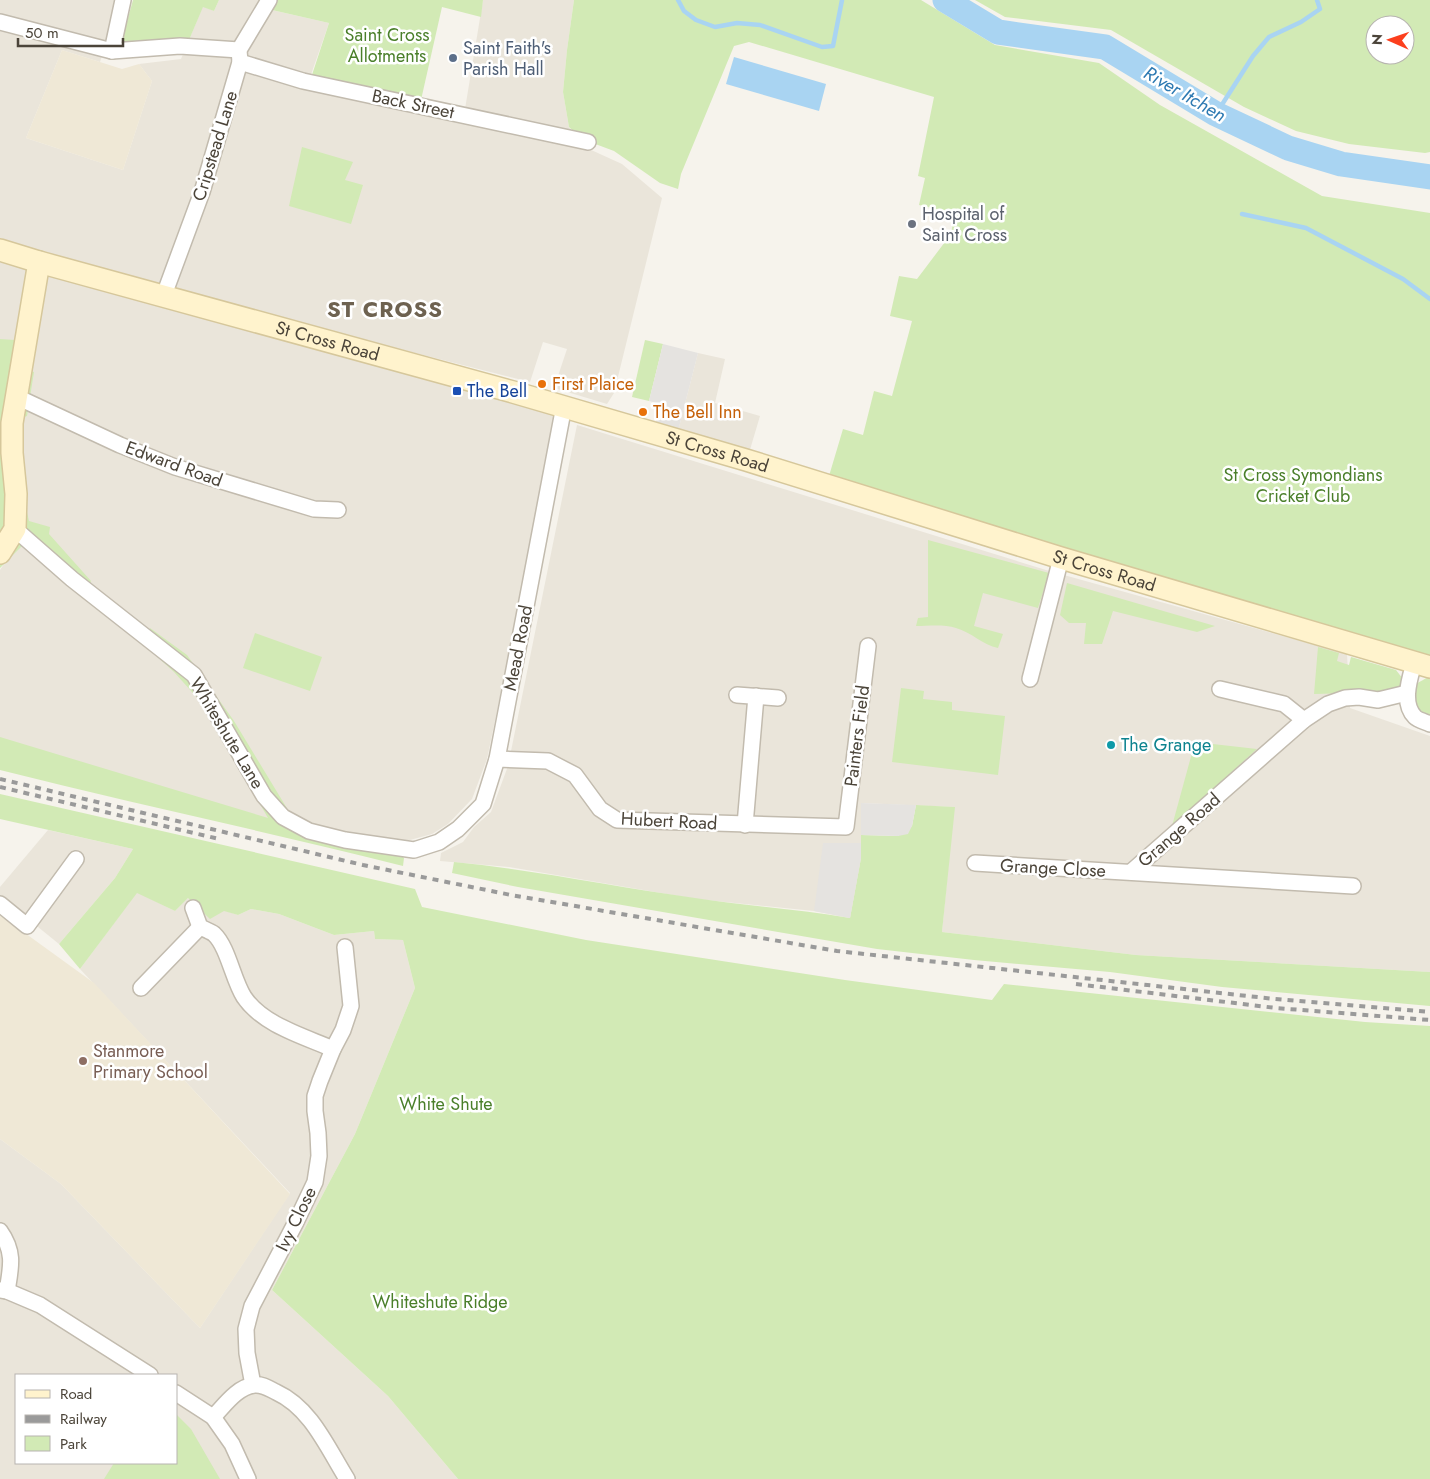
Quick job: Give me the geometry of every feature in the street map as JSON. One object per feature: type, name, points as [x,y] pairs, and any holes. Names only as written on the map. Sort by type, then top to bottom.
[{"type":"main road","name":"St Cross Road","points":[[0,250],[564,406],[746,460],[1061,558],[1422,665]]},
{"type":"main road","points":[[0,552],[15,529],[16,494],[12,453],[12,423],[39,262]]},
{"type":"street","points":[[112,51],[123,0]]},
{"type":"street","name":"Cripstead Lane","points":[[164,295],[202,192],[239,56],[269,0]]},
{"type":"street","name":"Back Street","points":[[0,22],[112,51],[180,46],[239,56],[303,81],[588,142]]},
{"type":"street","name":"Edward Road","points":[[17,397],[120,445],[175,467],[314,509],[338,510]]},
{"type":"street","name":"Mead Road","points":[[414,850],[439,842],[458,829],[483,804],[497,759],[564,406]]},
{"type":"street","name":"Whiteshute Lane","points":[[15,529],[72,579],[194,675],[264,796],[283,817],[310,831],[345,840],[414,850]]},
{"type":"street","points":[[1030,679],[1061,558]]},
{"type":"street","name":"Painters Field","points":[[846,827],[868,646]]},
{"type":"street","points":[[1422,665],[1407,693],[1408,704],[1415,717],[1430,724]]},
{"type":"street","points":[[1220,689],[1284,704],[1304,720]]},
{"type":"street","name":"Grange Road","points":[[1131,872],[1304,720],[1328,704],[1345,698],[1359,697],[1378,700],[1407,693]]},
{"type":"street","points":[[738,695],[778,698]]},
{"type":"street","points":[[745,825],[756,696]]},
{"type":"street","name":"Hubert Road","points":[[497,759],[548,761],[575,775],[600,810],[616,820],[846,827]]},
{"type":"street","points":[[0,904],[27,926],[76,859]]},
{"type":"street","name":"Grange Close","points":[[975,864],[1131,872]]},
{"type":"street","name":"Grange Road","points":[[1131,872],[1353,886]]},
{"type":"street","points":[[193,908],[200,927],[214,934],[222,946],[241,990],[253,1007],[265,1018],[333,1049]]},
{"type":"street","points":[[141,988],[200,927]]},
{"type":"street","name":"Ivy Close","points":[[253,1385],[247,1353],[246,1329],[252,1306],[315,1182],[319,1156],[315,1096],[351,1006],[345,947]]},
{"type":"street","points":[[0,1231],[10,1248],[12,1262],[4,1291],[40,1306],[148,1374]]},
{"type":"street","points":[[213,1417],[237,1392],[253,1385],[265,1386],[286,1396],[300,1408],[316,1427],[347,1479]]},
{"type":"street","points":[[178,1394],[213,1417],[232,1444],[248,1479]]},
{"type":"shaded area","points":[[0,0],[116,0],[109,34],[100,62],[62,50],[26,138],[123,170],[152,81],[139,64],[181,59],[203,6],[214,11],[219,0],[267,0],[263,8],[329,23],[307,86],[465,109],[483,0],[574,0],[563,92],[569,127],[589,149],[622,164],[662,198],[614,393],[607,404],[554,388],[567,349],[543,342],[530,382],[159,288],[0,239]]},
{"type":"shaded area","points":[[62,50],[122,69],[139,64],[152,81],[123,170],[26,138]]},
{"type":"shaded area","points":[[0,256],[31,265],[0,539]]},
{"type":"shaded area","points":[[47,276],[67,276],[558,416],[487,759],[472,799],[448,824],[432,834],[410,840],[387,840],[267,829],[0,763],[0,570],[18,543],[22,411]]},
{"type":"shaded area","points":[[663,344],[698,353],[678,431],[655,425],[660,404],[649,401]]},
{"type":"shaded area","points":[[698,353],[725,359],[715,403],[760,416],[749,453],[678,431]]},
{"type":"shaded area","points":[[577,425],[1046,570],[1347,654],[1350,708],[1430,736],[1430,972],[1136,955],[942,932],[954,807],[861,803],[861,858],[850,918],[814,911],[696,899],[509,867],[440,861],[441,853],[463,842],[474,827],[491,812],[508,766]]},
{"type":"shaded area","points":[[861,803],[916,805],[912,826],[908,834],[898,836],[861,835]]},
{"type":"shaded area","points":[[48,830],[133,849],[115,878],[59,944],[0,896],[0,887]]},
{"type":"shaded area","points":[[823,843],[861,843],[861,858],[850,918],[814,911]]},
{"type":"shaded area","points":[[137,892],[175,911],[188,898],[238,915],[251,909],[279,914],[334,935],[374,931],[375,939],[403,940],[415,988],[355,1134],[272,1290],[388,1396],[458,1479],[0,1479],[0,1139],[61,1184],[200,1328],[290,1193],[80,969]]},
{"type":"shaded area","name":"Stanmore Primary School","points":[[0,915],[94,983],[290,1194],[200,1328],[61,1184],[0,1139]]},
{"type":"green space","points":[[133,0],[219,0],[214,11],[203,7],[189,40],[120,47]]},
{"type":"green space","name":"Saint Cross Allotments","points":[[277,0],[483,0],[481,17],[442,7],[421,100],[312,75],[329,23],[272,10]]},
{"type":"green space","name":"St Cross Symondians Cricket Club","points":[[574,0],[921,0],[995,45],[1099,63],[1160,105],[1322,196],[1430,213],[1430,661],[829,476],[843,429],[863,435],[874,391],[892,396],[912,321],[890,316],[899,276],[917,279],[951,234],[955,211],[954,213],[919,205],[925,178],[918,176],[934,97],[749,42],[734,46],[681,174],[678,189],[660,183],[614,151],[582,139],[569,127],[563,92]]},
{"type":"green space","points":[[975,0],[1430,0],[1430,152],[1349,144],[1296,131],[1244,107],[1111,30],[1005,17]]},
{"type":"green space","points":[[302,147],[353,162],[345,180],[363,185],[351,224],[289,206]]},
{"type":"green space","points":[[0,339],[15,340],[17,367],[34,372],[27,416],[19,419],[18,473],[29,521],[50,527],[49,534],[91,581],[86,595],[22,546],[0,568]]},
{"type":"green space","points":[[645,340],[663,344],[649,401],[632,397]]},
{"type":"green space","points":[[928,540],[1049,573],[1038,608],[983,593],[974,626],[1003,634],[998,648],[956,628],[916,626],[918,618],[928,617]]},
{"type":"green space","points":[[1067,583],[1215,626],[1197,632],[1113,611],[1102,644],[1084,644],[1086,623],[1069,623],[1060,615]]},
{"type":"green space","points":[[150,628],[187,655],[234,721],[288,810],[312,824],[346,833],[387,840],[404,858],[403,866],[0,770],[0,737],[268,818],[201,702],[174,672],[143,644]]},
{"type":"green space","points":[[255,633],[322,657],[310,691],[243,668]]},
{"type":"green space","points":[[1318,647],[1339,653],[1337,661],[1349,665],[1351,657],[1396,670],[1403,679],[1401,689],[1394,692],[1314,694]]},
{"type":"green space","points":[[1430,676],[1430,717],[1418,708],[1412,695],[1417,684]]},
{"type":"green space","points":[[901,688],[924,691],[923,699],[952,702],[952,710],[1005,716],[998,775],[892,762]]},
{"type":"green space","points":[[1195,742],[1257,749],[1172,826]]},
{"type":"green space","points":[[0,794],[415,889],[422,907],[586,940],[845,980],[992,1000],[1004,984],[1365,1022],[1430,1026],[1430,1479],[458,1479],[388,1396],[272,1290],[355,1134],[415,988],[403,940],[375,939],[374,931],[334,935],[279,914],[251,909],[238,915],[224,911],[210,919],[188,898],[175,911],[137,893],[80,969],[59,944],[115,878],[133,849],[0,819]]},
{"type":"green space","points":[[916,805],[955,807],[942,932],[1136,955],[1430,972],[1430,1006],[1222,987],[1110,972],[877,949],[518,887],[452,873],[454,862],[484,865],[665,894],[850,918],[861,858],[861,835],[898,836],[912,826]]},
{"type":"green space","points":[[178,1416],[191,1429],[220,1479],[104,1479],[113,1464],[178,1464]]},
{"type":"water","points":[[734,57],[826,84],[819,111],[726,84]]},
{"type":"waterway","points":[[678,0],[684,11],[696,20],[715,27],[737,23],[760,25],[822,47],[833,46],[842,0]]},
{"type":"waterway","name":"River Itchen","points":[[945,0],[998,32],[1105,47],[1216,114],[1288,148],[1341,164],[1430,177]]},
{"type":"waterway","points":[[1216,114],[1253,56],[1269,37],[1301,22],[1320,9],[1317,0]]},
{"type":"waterway","points":[[1242,214],[1306,228],[1403,279],[1430,299]]},
{"type":"railway","points":[[0,779],[363,865],[511,895],[837,951],[1275,999],[1430,1012]]},
{"type":"railway","points":[[0,787],[219,839]]},
{"type":"railway","points":[[1076,984],[1276,1008],[1430,1020]]},
{"type":"place","name":"Saint Faith's Parish Hall","points":[[453,58]]},
{"type":"place","name":"Hospital of Saint Cross","points":[[912,224]]},
{"type":"place","name":"First Plaice","points":[[542,384]]},
{"type":"place","name":"The Bell","points":[[457,391]]},
{"type":"place","name":"The Bell Inn","points":[[643,412]]},
{"type":"place","name":"The Grange","points":[[1111,745]]},
{"type":"place","name":"Stanmore Primary School","points":[[83,1061]]},
{"type":"district","name":"ST CROSS","points":[[385,309]]},
{"type":"park label","name":"White Shute","points":[[446,1104]]},
{"type":"park label","name":"Whiteshute Ridge","points":[[440,1302]]}]
